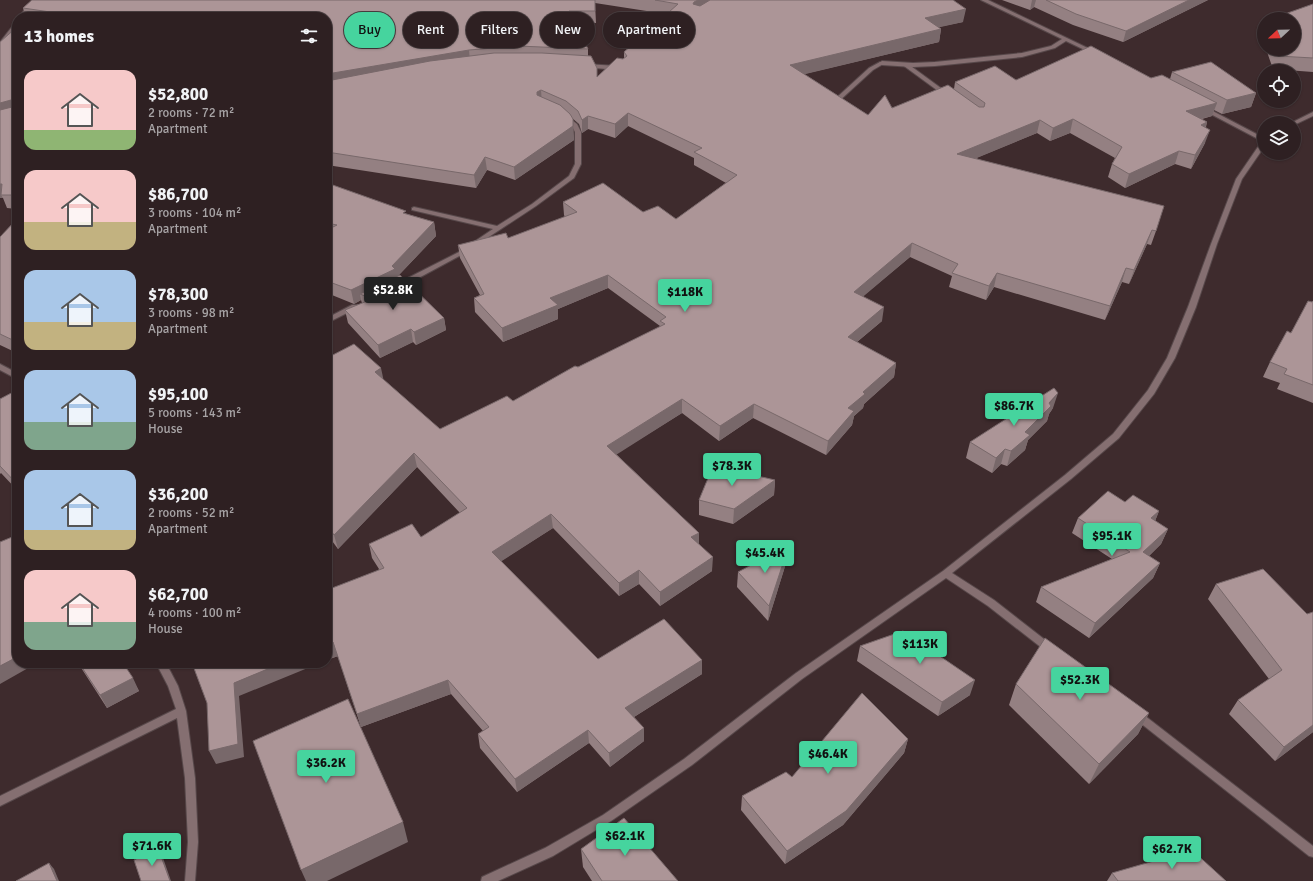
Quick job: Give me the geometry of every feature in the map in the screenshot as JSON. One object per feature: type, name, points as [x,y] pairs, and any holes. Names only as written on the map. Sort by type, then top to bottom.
[{"type":"street","points":[[26,12],[35,0]]},
{"type":"street","points":[[984,0],[1102,56]]},
{"type":"street","points":[[0,46],[12,30]]},
{"type":"street","points":[[836,102],[871,69],[882,63],[906,65],[935,64],[1022,55],[1053,47],[1066,38]]},
{"type":"street","points":[[579,65],[623,68]]},
{"type":"street","points":[[906,65],[954,100]]},
{"type":"street","points":[[1201,107],[1257,137]]},
{"type":"street","points":[[393,289],[461,253],[496,228],[534,205],[572,177],[576,169],[578,132],[576,125],[557,112]]},
{"type":"street","points":[[1301,120],[1313,114]]},
{"type":"street","points":[[486,881],[548,852],[607,818],[688,762],[799,676],[946,572],[1068,476],[1116,436],[1151,392],[1171,358],[1192,307],[1214,244],[1239,180],[1257,150]]},
{"type":"street","points":[[414,208],[496,228]]},
{"type":"street","points":[[332,319],[360,305]]},
{"type":"street","points":[[0,367],[12,373]]},
{"type":"street","points":[[946,572],[1059,655]]},
{"type":"street","points":[[163,668],[181,711],[190,778],[193,842],[190,881]]},
{"type":"street","points":[[1127,707],[1313,852]]},
{"type":"street","points":[[0,801],[181,711]]},
{"type":"building","points":[[32,0],[595,0],[595,11],[540,12],[540,47],[532,47],[532,12],[466,12],[466,48],[494,48],[469,50],[332,73],[332,12],[50,12],[23,8]]},
{"type":"building","points":[[655,0],[698,0],[693,4],[700,6],[710,0],[953,0],[966,9],[925,18],[941,29],[790,65],[868,115],[885,95],[892,108],[948,85],[979,107],[984,107],[985,103],[955,82],[995,66],[1016,80],[1091,46],[1151,78],[1162,75],[1217,103],[1186,111],[1207,122],[1201,125],[1210,130],[1195,155],[1179,151],[1129,174],[1112,164],[1122,147],[1073,119],[1053,128],[1040,120],[957,154],[1164,206],[1156,231],[1152,230],[1134,270],[1126,268],[1110,306],[997,273],[989,286],[952,273],[958,264],[912,243],[854,292],[884,307],[848,337],[896,363],[863,392],[865,394],[848,408],[854,411],[828,441],[754,404],[720,426],[682,399],[607,446],[699,533],[691,537],[713,557],[660,592],[639,570],[619,583],[551,514],[492,552],[598,659],[664,619],[702,660],[625,708],[644,728],[609,753],[588,730],[515,779],[478,734],[489,727],[448,680],[357,714],[332,642],[332,588],[384,568],[369,544],[412,524],[421,537],[467,508],[414,453],[334,535],[332,532],[332,355],[354,344],[381,368],[375,372],[440,429],[507,396],[513,401],[575,366],[578,367],[665,324],[660,321],[666,317],[608,275],[550,298],[558,305],[502,328],[474,298],[484,294],[458,245],[506,233],[508,238],[577,212],[563,202],[603,183],[643,212],[658,206],[676,219],[737,175],[694,152],[702,148],[628,113],[615,124],[588,116],[582,120],[578,111],[566,101],[541,90],[537,92],[537,95],[560,105],[570,114],[573,119],[573,126],[514,167],[485,157],[474,175],[332,153],[332,80],[430,61],[494,53],[542,53],[591,56],[597,68],[597,77],[617,58],[623,59],[627,56],[624,52],[628,48],[695,48],[695,12],[669,12],[678,4]]},
{"type":"building","points":[[1046,0],[1189,0],[1126,31],[1076,14]]},
{"type":"building","points":[[1313,4],[1313,58],[1278,56],[1301,56],[1301,12],[1290,12]]},
{"type":"building","points":[[12,31],[12,101],[0,103],[0,42]]},
{"type":"building","points":[[565,48],[588,48],[588,49]]},
{"type":"building","points":[[1211,62],[1256,93],[1227,100],[1172,72]]},
{"type":"building","points":[[12,107],[12,195],[1,195],[0,110]]},
{"type":"building","points":[[332,185],[406,211],[403,213],[434,222],[392,266],[395,269],[351,290],[332,283],[332,228],[337,225],[332,224]]},
{"type":"building","points":[[12,224],[12,340],[0,334],[0,237]]},
{"type":"building","points":[[400,275],[444,318],[414,332],[411,329],[378,345],[345,310],[372,299],[360,294]]},
{"type":"building","points":[[1308,301],[1313,301],[1313,385],[1284,374],[1287,369],[1270,362],[1287,331],[1291,333]]},
{"type":"building","points":[[1054,388],[1058,393],[1049,403],[1051,406],[1025,432],[1030,435],[1011,451],[1005,449],[996,458],[970,442]]},
{"type":"building","points":[[12,393],[12,479],[0,466],[0,399]]},
{"type":"building","points":[[713,466],[775,480],[734,509],[699,500]]},
{"type":"building","points":[[1108,491],[1125,502],[1133,495],[1159,511],[1151,518],[1168,529],[1143,552],[1160,563],[1095,623],[1041,587],[1130,552],[1078,518]]},
{"type":"building","points":[[12,537],[12,660],[0,666],[0,542]]},
{"type":"building","points":[[789,545],[769,606],[738,572]]},
{"type":"building","points":[[1263,569],[1307,614],[1313,612],[1313,725],[1284,747],[1238,700],[1282,670],[1216,584]]},
{"type":"building","points":[[903,631],[975,680],[942,702],[860,646]]},
{"type":"building","points":[[1045,638],[1149,713],[1099,764],[1016,684]]},
{"type":"building","points":[[82,668],[126,668],[133,678],[100,695]]},
{"type":"building","points":[[194,668],[270,668],[234,683],[238,744],[209,751],[207,703]]},
{"type":"building","points":[[862,693],[908,739],[846,811],[787,851],[742,796],[786,772],[792,777]]},
{"type":"building","points":[[348,699],[403,822],[301,870],[253,741]]},
{"type":"building","points":[[624,818],[678,881],[602,881],[581,849]]},
{"type":"building","points":[[158,848],[170,881],[141,881],[134,860]]},
{"type":"building","points":[[1192,850],[1226,881],[1118,881],[1112,873]]},
{"type":"building","points":[[49,863],[57,881],[16,881]]}]
